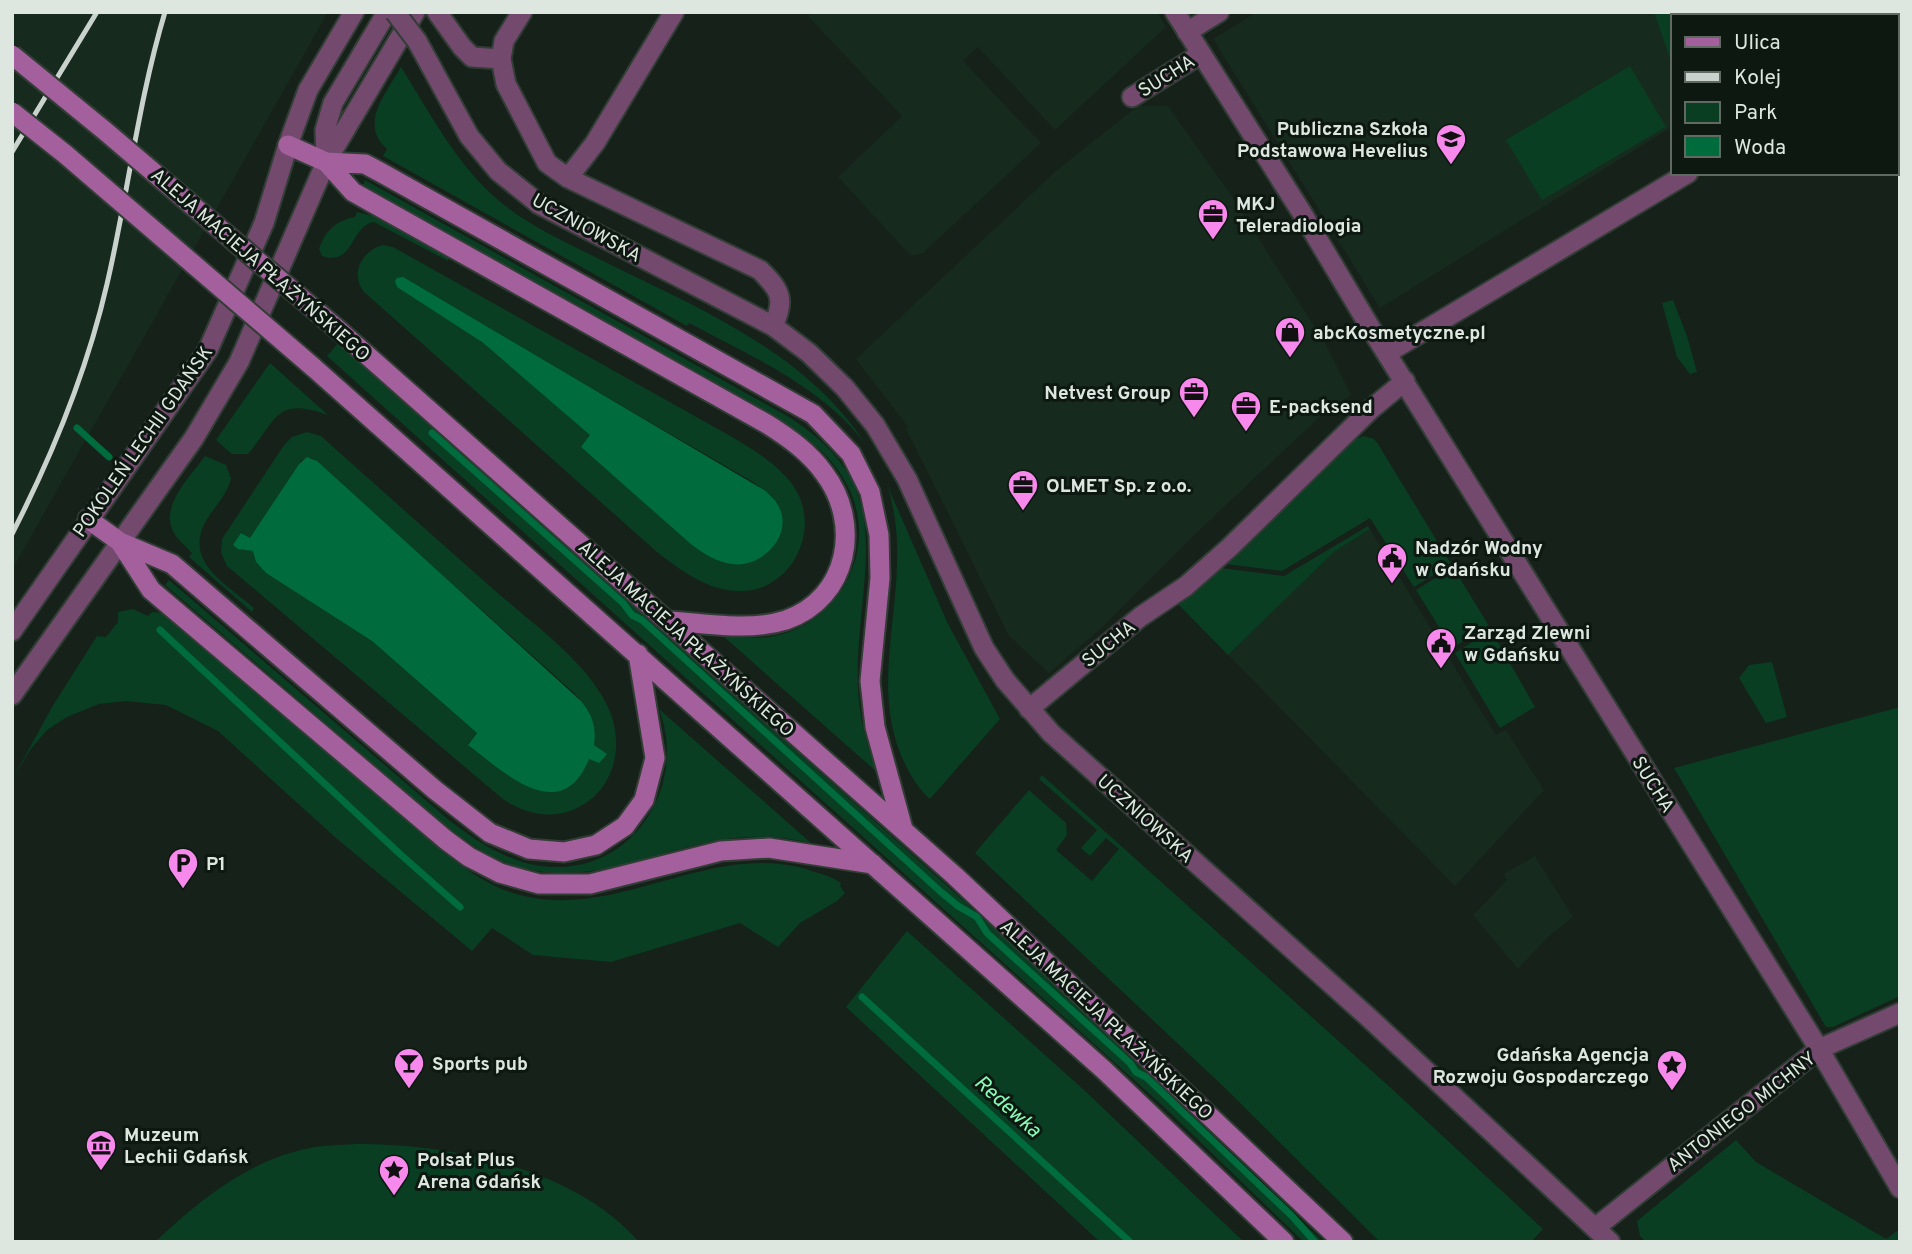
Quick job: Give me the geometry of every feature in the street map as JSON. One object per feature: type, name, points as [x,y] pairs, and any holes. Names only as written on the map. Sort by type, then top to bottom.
[{"type":"main road","name":"ALEJA MACIEJA PŁAŻYŃSKIEGO","points":[[12,55],[342,333],[955,876],[1343,1242]]},
{"type":"main road","name":"ALEJA MACIEJA PŁAŻYŃSKIEGO","points":[[12,112],[65,154],[313,367],[638,654],[1104,1070],[1284,1242]]},
{"type":"main road","points":[[288,145],[326,162],[365,164],[380,172],[813,414],[851,454],[870,492],[879,535],[880,578],[870,681],[875,727],[903,830]]},
{"type":"main road","points":[[326,162],[353,192],[767,424],[799,445],[825,473],[839,500],[846,531],[845,556],[833,583],[816,603],[788,619],[757,627],[668,621]]},
{"type":"main road","points":[[88,519],[120,542],[172,564],[435,790],[490,833],[529,849],[564,852],[596,845],[625,825],[644,800],[655,758],[638,654]]},
{"type":"main road","points":[[120,542],[151,590],[446,840],[469,857],[500,873],[539,884],[590,884],[721,851],[769,848],[873,864]]},
{"type":"street","name":"POKOLEŃ LECHII GDAŃSK","points":[[12,631],[208,349],[264,223],[308,90],[354,12]]},
{"type":"street","name":"POKOLEŃ LECHII GDAŃSK","points":[[326,162],[326,130],[333,103],[387,12]]},
{"type":"street","name":"UCZNIOWSKA","points":[[395,12],[417,41],[469,136],[498,171],[539,204],[773,326],[809,353],[845,388],[875,425],[906,479],[984,648],[1029,709],[1051,733],[1347,998],[1610,1242]]},
{"type":"street","name":"POKOLEŃ LECHII GDAŃSK","points":[[12,695],[194,438],[239,362],[326,162],[415,12]]},
{"type":"street","points":[[437,12],[461,47],[472,57],[501,59],[504,41],[522,12]]},
{"type":"street","name":"UCZNIOWSKA","points":[[568,178],[594,143],[674,12]]},
{"type":"street","name":"SUCHA","points":[[1175,12],[1819,1049],[1900,1188]]},
{"type":"street","points":[[1187,32],[1219,12]]},
{"type":"street","name":"SUCHA","points":[[1132,96],[1201,54]]},
{"type":"street","name":"UCZNIOWSKA","points":[[501,59],[506,84],[547,163],[568,178],[760,270],[775,285],[781,300],[773,326]]},
{"type":"street","points":[[1387,353],[1685,175]]},
{"type":"street","name":"SUCHA","points":[[1029,709],[1140,617],[1186,586],[1230,547],[1370,410],[1405,381]]},
{"type":"street","name":"ANTONIEGO MICHNY","points":[[1595,1228],[1819,1049],[1900,1013]]},
{"type":"shaded area","points":[[12,12],[328,12],[12,570]]},
{"type":"shaded area","points":[[810,12],[1157,12],[1166,27],[1055,130],[978,47],[971,53],[963,61],[1041,143],[923,253],[911,256],[838,177],[902,116],[808,16]]},
{"type":"shaded area","name":"Publiczna Szkoła Podstawowa Hevelius","points":[[1257,12],[1654,12],[1671,62],[1671,128],[1380,308],[1213,39]]},
{"type":"shaded area","points":[[1138,106],[1168,106],[1229,192],[1325,343],[1351,395],[1325,412],[1192,537],[1100,629],[1049,673],[1009,636],[906,429],[908,427],[856,359],[1057,170]]},
{"type":"shaded area","points":[[1370,529],[1496,735],[1506,730],[1544,790],[1455,886],[1228,655],[1334,552]]},
{"type":"shaded area","points":[[1535,856],[1573,917],[1547,938],[1518,969],[1473,915],[1507,880],[1504,874]]},
{"type":"green space","points":[[1654,12],[1786,12],[1671,14],[1671,62]]},
{"type":"green space","points":[[1630,66],[1666,127],[1542,200],[1506,140]]},
{"type":"green space","points":[[401,67],[456,154],[498,200],[542,230],[704,311],[777,355],[810,381],[840,411],[866,445],[829,406],[785,375],[689,323],[687,326],[383,156],[387,149],[375,129],[375,119],[383,97]]},
{"type":"green space","points":[[365,180],[787,416],[821,441],[844,467],[858,494],[864,523],[866,554],[858,688],[864,731],[878,773],[722,635],[762,638],[786,633],[807,624],[825,610],[840,593],[851,573],[859,530],[856,507],[847,485],[831,461],[800,433],[765,410],[363,186]]},
{"type":"green space","points":[[357,212],[373,216],[449,258],[448,261],[374,222],[360,231],[340,256],[322,256],[319,249],[324,237],[336,224],[355,217]]},
{"type":"green space","points":[[382,245],[393,247],[734,438],[765,458],[792,484],[801,501],[805,519],[803,538],[797,555],[787,570],[773,582],[756,589],[726,590],[694,578],[657,552],[364,292],[358,271],[363,258]],"holes":[[[400,277],[753,482],[772,497],[723,562],[702,552],[581,447],[591,435],[482,342]]]},
{"type":"green space","points":[[1673,300],[1697,372],[1690,374],[1677,357],[1662,303]]},
{"type":"green space","points":[[339,342],[1021,952],[1323,1242],[1304,1242],[1162,1105],[327,356]]},
{"type":"green space","points":[[270,363],[328,415],[298,408],[287,410],[272,421],[248,454],[232,454],[216,440]]},
{"type":"green space","points":[[307,432],[321,436],[559,646],[598,689],[613,721],[616,752],[606,781],[585,804],[570,811],[544,814],[527,811],[504,800],[227,566],[221,553],[222,539],[292,437]],"holes":[[[312,458],[573,692],[591,717],[595,730],[594,745],[606,755],[589,758],[582,773],[572,783],[544,792],[468,744],[477,733],[372,641],[266,573],[256,562],[254,551],[239,549],[241,533],[250,539],[302,460]]]},
{"type":"green space","points":[[1364,436],[1374,439],[1378,444],[1451,564],[1414,587],[1370,518],[1282,571],[1226,564],[1353,440]]},
{"type":"green space","points":[[205,456],[226,465],[231,478],[201,532],[203,558],[219,579],[254,608],[252,612],[189,557],[192,553],[173,531],[170,521],[174,501]]},
{"type":"green space","points":[[888,487],[948,624],[1000,719],[930,799],[905,764],[895,739],[890,714],[889,664],[897,552],[896,524]]},
{"type":"green space","points":[[1368,526],[1370,529],[1334,552],[1228,655],[1178,604],[1221,568],[1284,576]]},
{"type":"green space","points":[[1453,567],[1489,626],[1452,648],[1416,590]]},
{"type":"green space","points":[[169,580],[450,821],[482,843],[516,860],[541,866],[573,866],[601,858],[625,842],[645,822],[658,797],[666,769],[666,739],[659,709],[811,843],[769,837],[728,839],[614,867],[571,873],[515,866],[470,843],[439,820],[165,585]]},
{"type":"green space","points":[[133,609],[148,616],[152,612],[165,613],[446,854],[479,877],[506,891],[553,900],[589,898],[733,865],[769,863],[806,869],[829,877],[841,883],[845,893],[837,901],[800,923],[778,947],[740,923],[611,962],[533,955],[492,928],[472,951],[336,838],[218,731],[166,705],[126,701],[99,704],[67,717],[47,730],[30,750],[12,780],[52,707],[97,636],[106,637],[118,622],[118,612]]},
{"type":"green space","points":[[1491,630],[1535,707],[1500,728],[1455,653]]},
{"type":"green space","points":[[1772,662],[1787,717],[1766,723],[1739,678],[1749,665]]},
{"type":"green space","points":[[1900,707],[1900,996],[1833,1027],[1826,1027],[1674,768]]},
{"type":"green space","points":[[1042,775],[1392,1089],[1543,1229],[1531,1242],[1380,1242],[1225,1088],[975,853],[1029,790],[1066,823],[1067,835],[1056,850],[1092,881],[1119,849],[1106,838],[1090,856],[1081,848],[1097,830],[1039,779]]},
{"type":"green space","points":[[907,931],[1084,1090],[1244,1242],[1100,1242],[846,1007]]},
{"type":"green space","points":[[1736,1140],[1756,1162],[1886,1239],[1900,1229],[1900,1242],[1646,1242],[1640,1236],[1637,1221]]},
{"type":"green space","name":"Polsat Plus Arena Gdańsk","points":[[358,1144],[432,1149],[509,1165],[546,1178],[581,1195],[612,1217],[639,1242],[155,1242],[228,1182],[269,1160],[315,1147]]},
{"type":"water","points":[[403,277],[764,490],[776,502],[781,512],[783,522],[777,542],[762,557],[742,564],[721,561],[697,548],[581,447],[590,435],[482,342],[397,287],[395,281]]},
{"type":"water","points":[[307,457],[317,461],[581,701],[593,722],[594,745],[607,754],[599,763],[589,759],[577,779],[563,790],[548,792],[532,788],[515,779],[468,745],[477,733],[372,641],[266,573],[256,562],[253,551],[238,549],[233,545],[241,533],[250,538],[299,464]]},
{"type":"waterway","name":"Redewka","points":[[77,428],[109,457]]},
{"type":"waterway","points":[[432,433],[941,892],[977,917],[987,933],[1130,1063],[1136,1072],[1146,1077],[1292,1216],[1315,1242]]},
{"type":"waterway","points":[[160,630],[460,907]]},
{"type":"waterway","name":"Redewka","points":[[862,997],[1130,1242]]},
{"type":"railway","points":[[12,152],[97,12]]},
{"type":"railway","points":[[12,534],[55,443],[99,316],[140,114],[165,12]]},
{"type":"place","name":"Publiczna Szkoła Podstawowa Hevelius","points":[[1451,166]]},
{"type":"place","name":"MKJ Teleradiologia","points":[[1213,241]]},
{"type":"place","name":"abcKosmetyczne.pl","points":[[1290,359]]},
{"type":"place","name":"Netvest Group","points":[[1194,419]]},
{"type":"place","name":"E-packsend","points":[[1246,433]]},
{"type":"place","name":"OLMET Sp. z o.o.","points":[[1023,512]]},
{"type":"place","name":"Nadzór Wodny w Gdańsku","points":[[1392,585]]},
{"type":"place","name":"Zarząd Zlewni w Gdańsku","points":[[1441,670]]},
{"type":"place","name":"P1","points":[[183,890]]},
{"type":"place","name":"Sports pub","points":[[409,1090]]},
{"type":"place","name":"Gdańska Agencja Rozwoju Gospodarczego","points":[[1672,1092]]},
{"type":"place","name":"Muzeum Lechii Gdańsk","points":[[101,1172]]},
{"type":"place","name":"Polsat Plus Arena Gdańsk","points":[[394,1197]]}]
